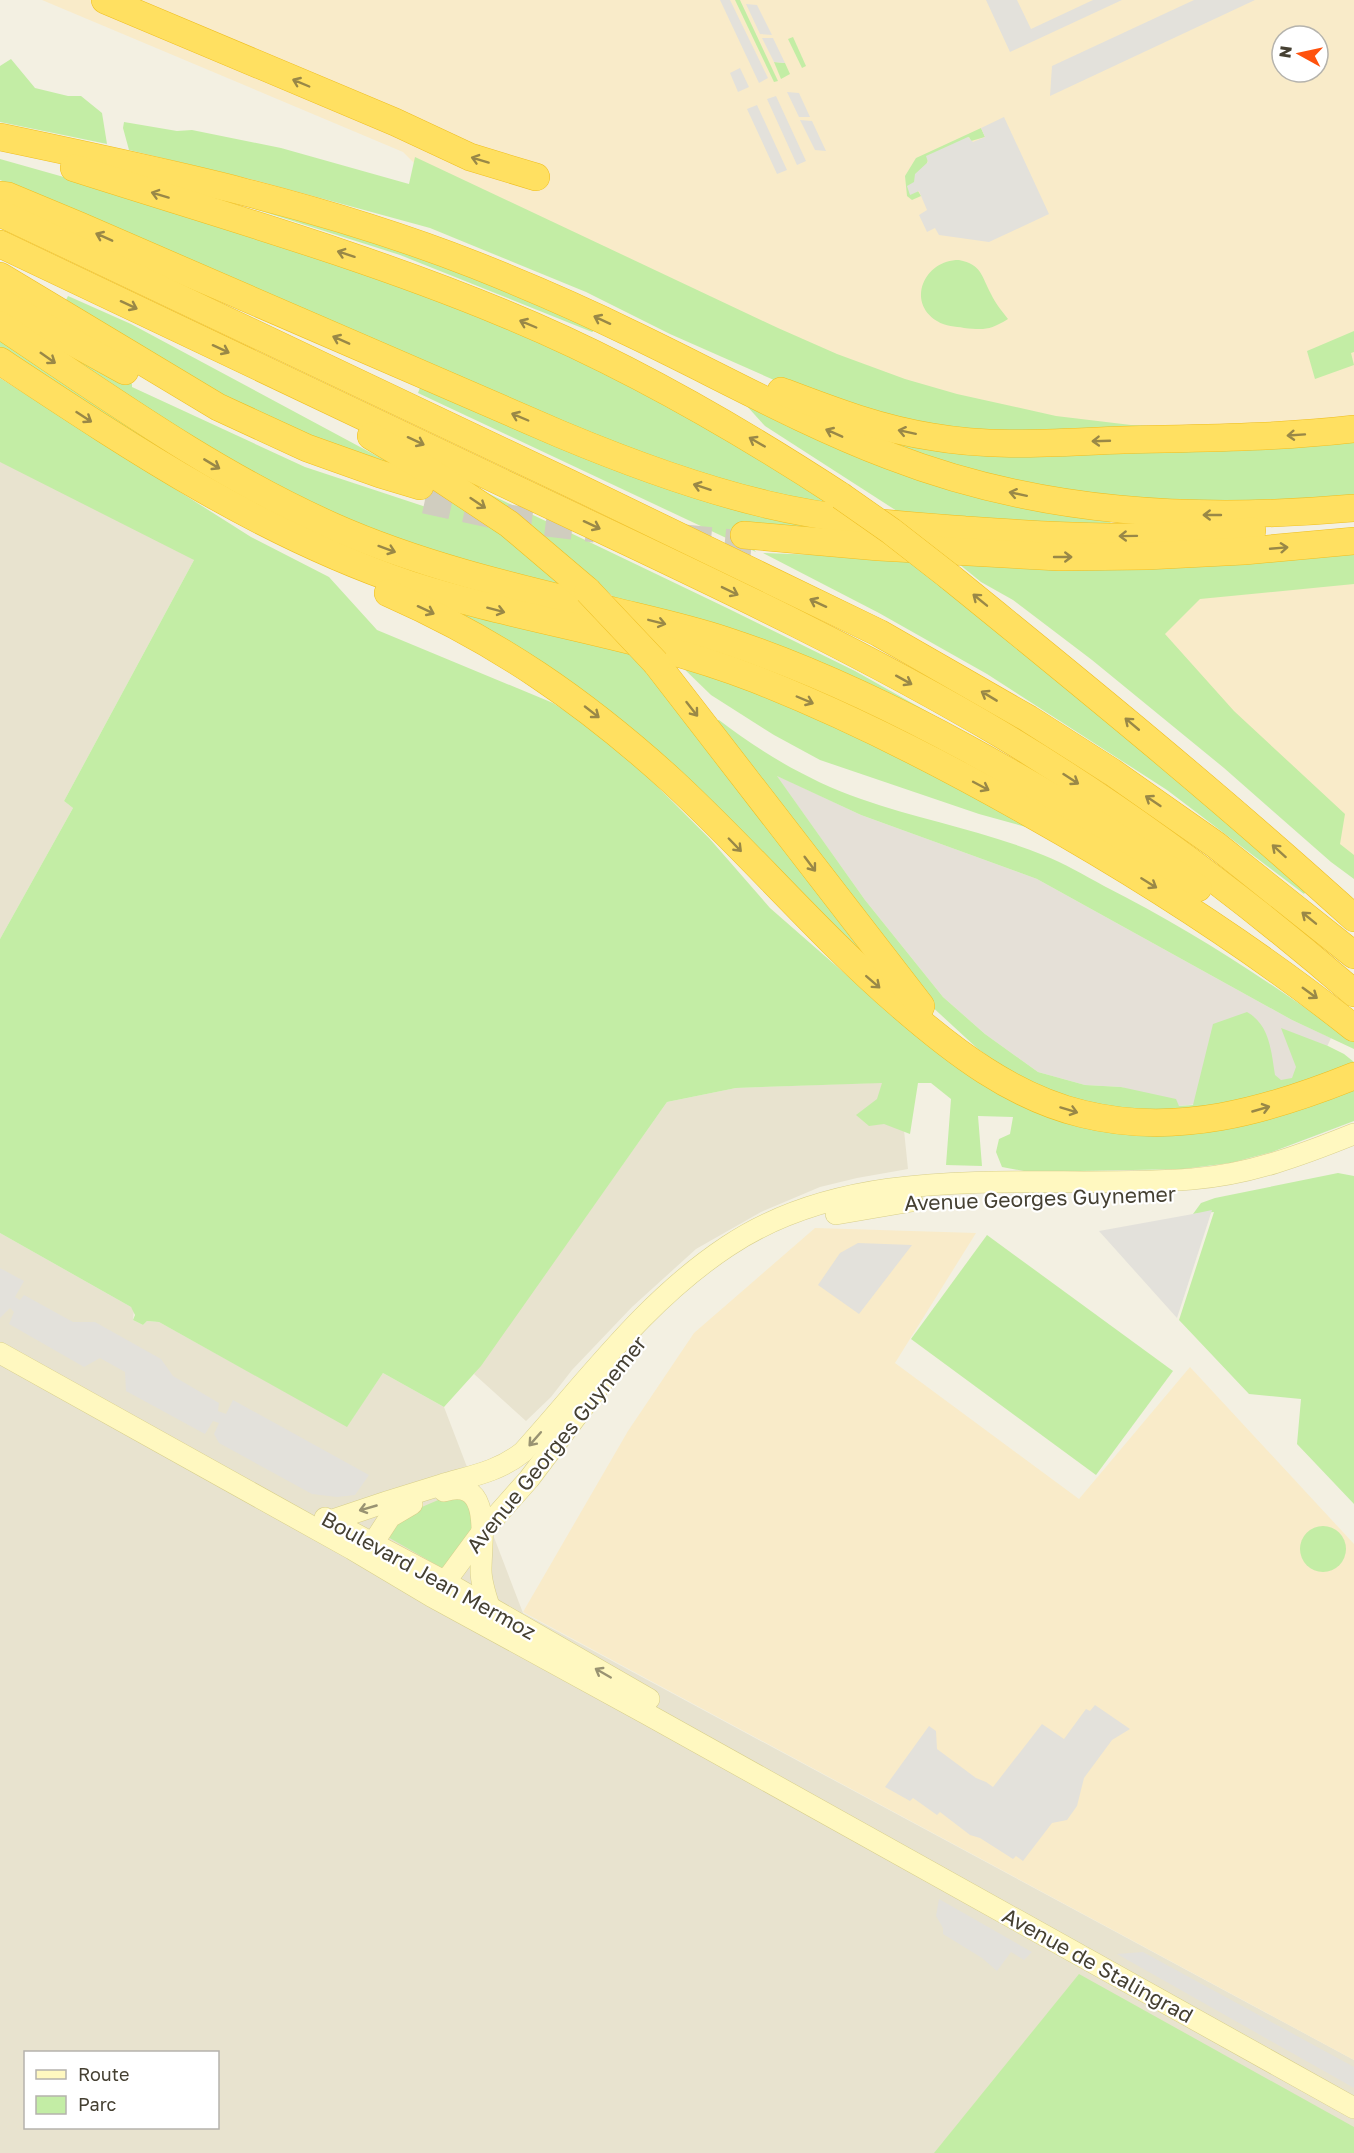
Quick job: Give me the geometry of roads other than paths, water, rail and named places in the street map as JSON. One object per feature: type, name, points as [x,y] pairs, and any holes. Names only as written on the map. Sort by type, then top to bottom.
[{"type":"highway","points":[[105,0],[394,122],[470,157],[536,177]]},
{"type":"highway","points":[[0,137],[175,174],[266,197],[378,230],[519,283],[633,334],[769,402],[860,444],[929,470],[988,487],[1076,505],[1179,515],[1255,515],[1354,508]]},
{"type":"highway","points":[[0,144],[373,263],[503,313],[594,353],[683,400],[768,449],[891,531],[1138,729],[1238,814],[1354,918]]},
{"type":"highway","points":[[0,195],[8,196],[80,226],[617,458],[715,491],[767,505],[820,515],[922,527],[1046,536],[1189,536],[1354,520]]},
{"type":"highway","points":[[0,213],[879,633],[1029,719],[1112,772],[1224,852],[1354,955]]},
{"type":"highway","points":[[0,244],[776,613],[862,657],[970,717],[1065,775],[1183,856],[1240,899],[1354,993]]},
{"type":"highway","points":[[0,276],[218,407],[316,451],[422,493],[340,473],[269,445],[159,389],[0,302]]},
{"type":"highway","points":[[0,325],[211,464],[288,506],[374,544],[451,570],[723,639],[862,695],[1000,768],[1125,842],[1198,888],[1354,998]]},
{"type":"highway","points":[[633,334],[852,417],[907,433],[935,438],[1012,444],[1270,437],[1354,429]]},
{"type":"highway","points":[[0,361],[105,431],[297,551],[472,633],[567,694],[622,737],[672,782],[865,975],[954,1051],[1015,1087],[1055,1106],[1083,1114],[1138,1123],[1180,1122],[1251,1111],[1322,1089],[1354,1076]]},
{"type":"highway","points":[[269,371],[490,511],[545,553],[588,591],[656,663],[911,995],[948,1035],[1015,1087]]},
{"type":"highway","points":[[172,472],[226,503],[305,543],[382,575],[494,609],[616,637],[752,677],[884,736],[997,794],[1124,867],[1220,928],[1354,1028]]},
{"type":"highway","points":[[748,540],[1028,556],[1136,556],[1244,551],[1354,541]]},
{"type":"main road","name":"Avenue Georges Guynemer","points":[[444,1581],[482,1532],[529,1479],[615,1366],[639,1339],[698,1284],[741,1254],[781,1232],[847,1211],[912,1201],[1229,1174],[1269,1165],[1354,1134]]},
{"type":"main road","name":"Avenue Georges Guynemer","points":[[1055,1190],[1161,1195],[1238,1185],[1316,1162],[1354,1146]]},
{"type":"main road","points":[[805,1223],[818,1210],[873,1191],[976,1183],[1055,1190]]},
{"type":"main road","name":"Avenue Georges Guynemer","points":[[330,1521],[494,1471],[516,1457],[533,1441],[618,1343],[660,1300],[702,1264],[759,1227],[790,1214],[873,1191]]},
{"type":"main road","points":[[759,1227],[781,1232]]},
{"type":"main road","name":"Boulevard Jean Mermoz","points":[[0,1339],[330,1521],[409,1582],[431,1596],[849,1818]]},
{"type":"main road","name":"Boulevard Jean Mermoz","points":[[0,1353],[369,1550],[444,1581],[698,1727],[849,1818]]},
{"type":"main road","points":[[369,1550],[390,1516],[425,1493],[455,1488],[464,1489],[473,1494],[479,1505],[482,1532],[481,1572],[489,1606]]},
{"type":"main road","points":[[409,1582],[434,1588],[444,1581]]},
{"type":"main road","name":"Avenue de Stalingrad","points":[[849,1818],[1354,2092]]},
{"type":"main road","name":"Avenue de Stalingrad","points":[[849,1818],[1354,2108]]},
{"type":"tunnel","points":[[425,500],[507,518],[595,529]]},
{"type":"tunnel","points":[[684,538],[753,545]]}]
